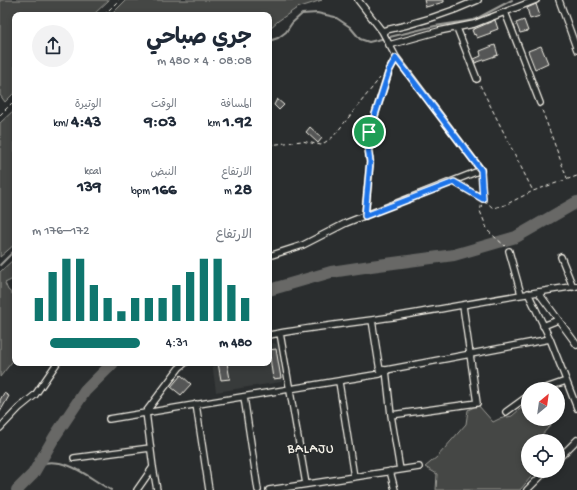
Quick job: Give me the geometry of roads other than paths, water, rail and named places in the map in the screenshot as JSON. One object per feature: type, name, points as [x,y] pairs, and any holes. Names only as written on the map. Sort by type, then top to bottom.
[{"type":"street","points":[[272,255],[303,245],[346,223],[454,182],[481,170],[396,58],[383,33],[358,0]]},
{"type":"street","points":[[388,43],[474,24],[536,0]]},
{"type":"street","points":[[560,0],[577,50]]},
{"type":"street","points":[[383,33],[448,12],[474,1]]},
{"type":"street","points":[[505,12],[540,103]]},
{"type":"street","points":[[457,28],[477,79]]},
{"type":"street","points":[[365,216],[370,162],[367,140],[389,71],[396,58]]},
{"type":"street","points":[[509,251],[521,294]]},
{"type":"street","points":[[272,334],[463,306],[521,294],[575,286],[561,257]]},
{"type":"street","points":[[538,292],[577,345]]},
{"type":"street","points":[[528,293],[550,339],[577,408]]},
{"type":"street","points":[[391,415],[477,403],[463,306]]},
{"type":"street","points":[[372,320],[380,372]]},
{"type":"street","points":[[544,326],[558,320]]},
{"type":"street","points":[[280,333],[306,484]]},
{"type":"street","points":[[109,419],[338,382],[386,370],[550,339]]},
{"type":"street","points":[[0,428],[19,408],[35,396],[56,366]]},
{"type":"street","points":[[157,490],[152,467],[146,412],[181,366]]},
{"type":"street","points":[[386,370],[391,415],[400,470]]},
{"type":"street","points":[[338,382],[354,478]]},
{"type":"street","points":[[244,397],[258,490]]},
{"type":"street","points":[[506,412],[521,401]]},
{"type":"street","points":[[196,404],[209,490]]},
{"type":"street","points":[[565,452],[577,440]]},
{"type":"street","points":[[74,458],[150,448]]},
{"type":"street","points":[[137,490],[152,467]]},
{"type":"street","points":[[269,490],[419,467]]},
{"type":"street","points":[[390,471],[394,490]]},
{"type":"street","points":[[527,490],[539,478]]},
{"type":"waterway","points":[[272,40],[278,38],[286,32],[292,23],[302,14],[317,13],[335,17],[350,27],[360,39],[369,42],[435,26],[474,20],[512,0]]},
{"type":"waterway","points":[[272,289],[331,272],[454,255],[516,237],[577,202]]},
{"type":"waterway","points":[[0,265],[12,253]]},
{"type":"waterway","points":[[17,490],[33,474],[55,436],[85,391],[110,366]]},
{"type":"waterway","points":[[39,464],[49,462],[68,466],[111,490]]},
{"type":"district","name":"BALAJU","points":[[311,449]]}]
